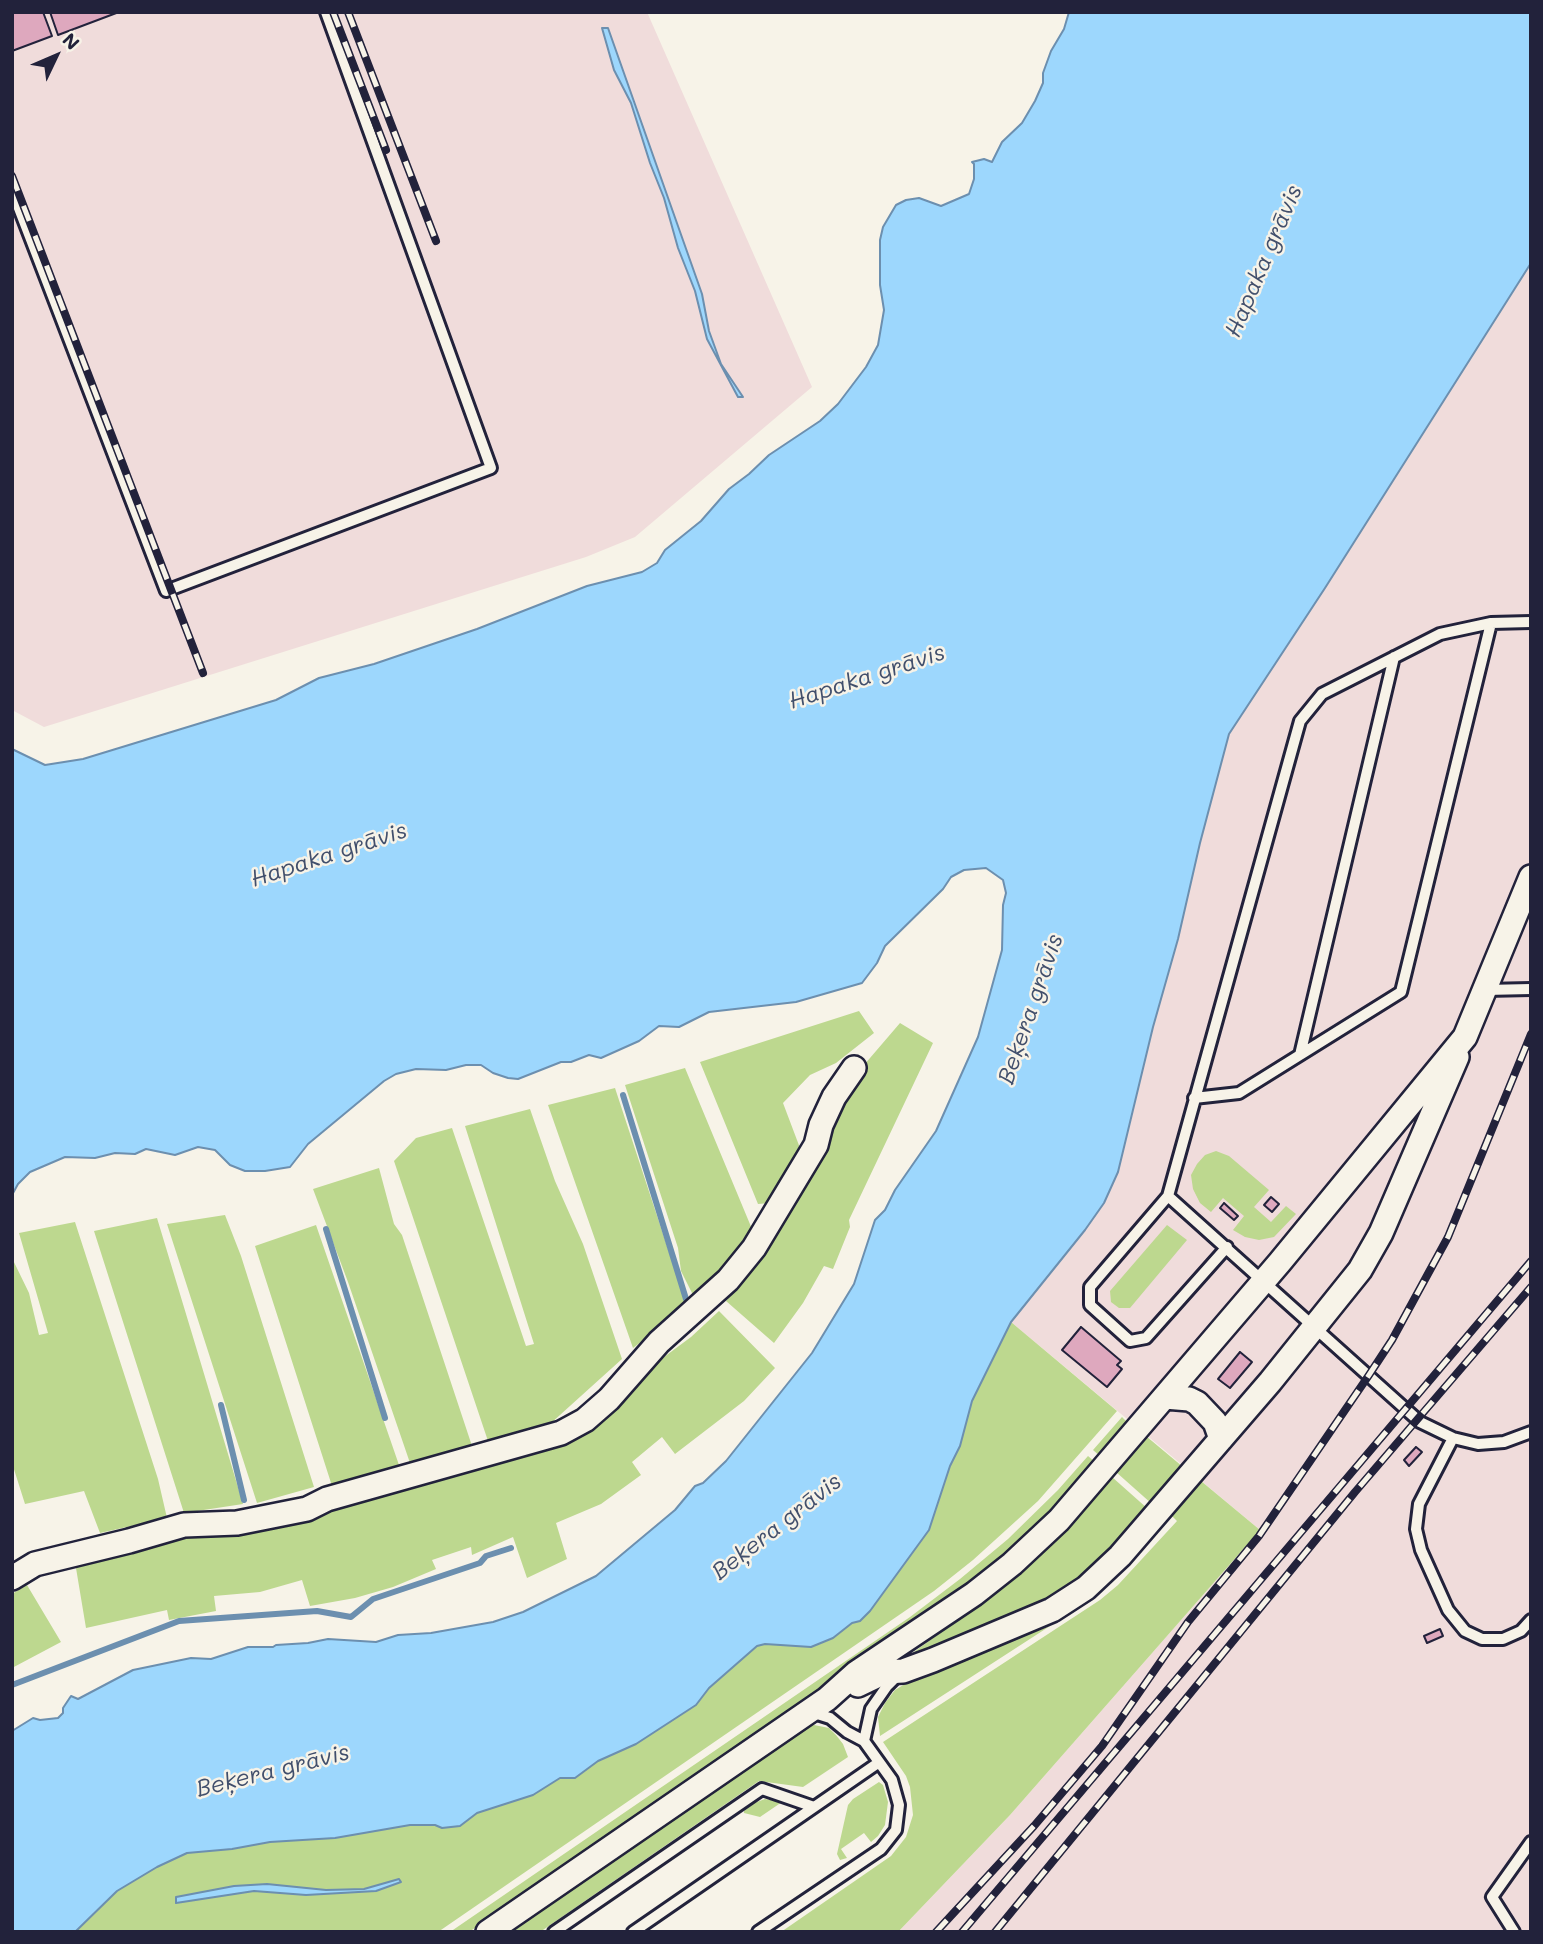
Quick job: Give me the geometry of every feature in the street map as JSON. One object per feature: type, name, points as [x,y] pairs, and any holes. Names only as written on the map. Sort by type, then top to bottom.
[{"type":"street","points":[[818,1705],[885,1672],[903,1671],[1052,1610],[1086,1588],[1120,1556],[1221,1439],[1360,1270],[1381,1233],[1531,877]]},
{"type":"street","points":[[488,1932],[818,1705],[856,1673],[974,1594],[1012,1564],[1059,1520],[1165,1397],[1465,1037]]},
{"type":"street","points":[[12,1578],[35,1564],[184,1525],[237,1524],[307,1509],[327,1499],[561,1433],[585,1420],[609,1399],[659,1342],[728,1280],[754,1248],[816,1145],[821,1125],[834,1097],[854,1068]]},
{"type":"street","points":[[1165,1397],[1189,1399],[1197,1403],[1215,1422],[1221,1439]]},
{"type":"lane","points":[[12,190],[166,592],[491,468],[326,12]]},
{"type":"lane","points":[[1227,1247],[1146,1338],[1130,1341],[1090,1305],[1090,1287],[1168,1196],[1300,721],[1322,694],[1440,634],[1490,623],[1531,622]]},
{"type":"lane","points":[[1194,1098],[1239,1093],[1401,992],[1490,623]]},
{"type":"lane","points":[[1300,1055],[1394,657]]},
{"type":"lane","points":[[1485,990],[1531,989]]},
{"type":"lane","points":[[1168,1196],[1420,1422],[1465,1442],[1492,1444],[1531,1432]]},
{"type":"lane","points":[[1453,1438],[1419,1504],[1416,1529],[1421,1550],[1448,1610],[1465,1631],[1482,1639],[1503,1639],[1521,1631],[1531,1620]]},
{"type":"lane","points":[[864,1741],[871,1709],[877,1697],[903,1671]]},
{"type":"lane","points":[[758,1932],[881,1849],[896,1830],[899,1805],[892,1780],[864,1741],[847,1732],[818,1705]]},
{"type":"lane","points":[[633,1932],[878,1763]]},
{"type":"lane","points":[[554,1932],[762,1789],[814,1807]]},
{"type":"lane","points":[[1514,1932],[1492,1897],[1531,1842]]},
{"type":"shaded area","points":[[12,12],[647,12],[812,387],[635,537],[586,557],[44,727],[12,710]]},
{"type":"shaded area","points":[[1531,263],[1531,1932],[898,1932],[1010,1815],[1260,1530],[1011,1322],[1104,1203],[1129,1129],[1229,734]]},
{"type":"green space","points":[[859,1011],[874,1033],[836,1063],[810,1075],[783,1103],[800,1148],[770,1203],[758,1204],[700,1062]]},
{"type":"green space","points":[[900,1023],[933,1043],[849,1220],[850,1227],[833,1269],[824,1266],[803,1303],[774,1343],[726,1301],[771,1234],[852,1079]]},
{"type":"green space","points":[[685,1068],[752,1229],[724,1271],[695,1299],[681,1271],[678,1248],[625,1085]]},
{"type":"green space","points":[[615,1088],[687,1307],[633,1348],[548,1105]]},
{"type":"green space","points":[[530,1109],[555,1181],[583,1244],[622,1359],[550,1424],[488,1441],[394,1161],[416,1138],[452,1128],[526,1346],[534,1344],[465,1126]]},
{"type":"green space","points":[[1216,1151],[1229,1156],[1269,1190],[1254,1207],[1271,1222],[1286,1206],[1296,1214],[1274,1237],[1259,1240],[1245,1237],[1233,1230],[1244,1216],[1223,1198],[1211,1212],[1200,1203],[1193,1189],[1191,1175],[1205,1155]]},
{"type":"green space","points":[[379,1168],[394,1224],[402,1235],[472,1446],[410,1463],[313,1189]]},
{"type":"green space","points":[[225,1215],[241,1256],[314,1487],[257,1503],[167,1224]]},
{"type":"green space","points":[[157,1218],[243,1504],[184,1513],[94,1231]]},
{"type":"green space","points":[[75,1222],[158,1479],[167,1518],[100,1533],[84,1491],[25,1504],[12,1463],[12,1258],[29,1293],[39,1335],[48,1333],[19,1233]]},
{"type":"green space","points":[[316,1225],[399,1465],[332,1486],[255,1246]]},
{"type":"green space","points":[[1167,1225],[1187,1240],[1130,1308],[1119,1308],[1111,1302],[1110,1291]]},
{"type":"green space","points":[[719,1311],[775,1368],[744,1401],[675,1454],[662,1437],[632,1462],[641,1475],[601,1504],[556,1523],[567,1559],[527,1578],[513,1537],[472,1555],[471,1547],[432,1560],[436,1569],[393,1587],[355,1598],[310,1606],[302,1580],[260,1592],[214,1596],[216,1611],[169,1620],[167,1610],[86,1628],[75,1562],[202,1535],[291,1522],[391,1491],[492,1465],[566,1439]]},
{"type":"green space","points":[[1011,1322],[1117,1411],[1038,1501],[934,1591],[438,1932],[75,1932],[117,1891],[187,1853],[270,1842],[335,1838],[410,1825],[435,1825],[442,1828],[460,1826],[477,1813],[533,1795],[560,1778],[575,1778],[598,1761],[636,1744],[696,1705],[709,1688],[757,1646],[765,1644],[811,1647],[833,1638],[852,1623],[860,1621],[870,1611],[960,1446],[972,1401]]},
{"type":"green space","points":[[1122,1417],[1128,1423],[1101,1457],[1093,1450]]},
{"type":"green space","points":[[1146,1436],[1183,1467],[1152,1504],[1116,1472]]},
{"type":"green space","points":[[1088,1456],[1095,1462],[1065,1497],[968,1587],[469,1932],[450,1932],[910,1617],[1008,1539]]},
{"type":"green space","points":[[1112,1477],[1148,1509],[1102,1559],[1052,1598],[1026,1612],[912,1656],[911,1654],[990,1597],[1025,1567]]},
{"type":"green space","points":[[1201,1481],[1260,1530],[1010,1815],[898,1932],[781,1932],[891,1856],[906,1837],[913,1815],[910,1787],[906,1776],[883,1742],[1100,1600],[1118,1585],[1177,1521],[1172,1516]]},
{"type":"green space","points":[[27,1585],[61,1642],[12,1668],[12,1594]]},
{"type":"green space","points":[[1050,1626],[880,1736],[878,1717],[895,1690],[913,1679]]},
{"type":"green space","points":[[814,1725],[829,1728],[843,1744],[848,1757],[803,1787],[759,1781],[540,1932],[506,1932],[807,1727]]},
{"type":"green space","points":[[879,1782],[883,1785],[888,1802],[885,1825],[871,1842],[864,1833],[841,1849],[847,1858],[840,1860],[837,1854],[848,1805]]},
{"type":"green space","points":[[765,1799],[782,1802],[760,1817],[744,1813],[754,1803]]},
{"type":"water","points":[[1069,12],[1531,12],[1531,263],[1229,734],[1118,1172],[1104,1203],[1085,1230],[1011,1322],[972,1401],[960,1446],[950,1466],[929,1530],[860,1621],[852,1623],[833,1638],[811,1647],[765,1644],[757,1646],[709,1688],[696,1705],[636,1744],[598,1761],[575,1778],[560,1778],[533,1795],[477,1813],[460,1826],[442,1828],[435,1825],[410,1825],[335,1838],[270,1842],[187,1853],[117,1891],[75,1932],[12,1932],[12,1731],[33,1718],[58,1718],[71,1696],[78,1699],[133,1670],[191,1658],[211,1659],[248,1647],[273,1647],[328,1639],[376,1642],[398,1635],[431,1633],[493,1622],[523,1612],[596,1576],[675,1510],[695,1486],[703,1483],[726,1461],[812,1353],[854,1284],[875,1220],[885,1210],[895,1190],[936,1131],[978,1037],[1002,950],[1003,905],[1006,893],[1003,880],[986,868],[964,870],[951,877],[943,889],[885,946],[877,963],[862,983],[796,1002],[709,1012],[679,1027],[659,1026],[639,1041],[601,1058],[589,1055],[571,1062],[561,1062],[518,1079],[493,1073],[481,1065],[466,1065],[446,1070],[416,1069],[396,1074],[308,1144],[290,1167],[245,1171],[230,1165],[215,1150],[198,1147],[175,1155],[146,1149],[135,1154],[115,1153],[95,1158],[65,1157],[30,1172],[12,1195],[12,749],[45,765],[83,759],[276,700],[319,678],[374,664],[477,629],[587,586],[642,572],[657,563],[665,550],[701,521],[729,489],[769,455],[820,421],[838,404],[866,367],[878,345],[884,310],[880,285],[880,240],[883,227],[896,205],[906,200],[919,198],[941,206],[969,194],[974,179],[972,162],[984,159],[992,162],[1002,142],[1022,123],[1035,101],[1043,83],[1043,73],[1051,51],[1064,29]]},
{"type":"water","points":[[602,28],[608,28],[702,294],[709,331],[721,364],[743,397],[738,397],[707,339],[695,291],[678,248],[664,198],[631,103],[614,70]]},
{"type":"water","points":[[399,1879],[401,1882],[376,1891],[306,1895],[254,1891],[176,1903],[176,1897],[234,1886],[267,1884],[326,1890],[364,1889]]},
{"type":"building","points":[[12,12],[43,12],[52,36],[12,51]]},
{"type":"building","points":[[50,12],[119,12],[58,35]]},
{"type":"building","points":[[1271,1197],[1279,1204],[1272,1212],[1264,1205]]},
{"type":"building","points":[[1224,1203],[1238,1216],[1234,1220],[1220,1208]]},
{"type":"building","points":[[1081,1327],[1121,1361],[1117,1365],[1122,1369],[1107,1387],[1062,1350]]},
{"type":"building","points":[[1240,1352],[1252,1362],[1230,1388],[1218,1379]]},
{"type":"building","points":[[1416,1447],[1422,1452],[1409,1466],[1404,1460]]},
{"type":"building","points":[[1440,1629],[1443,1636],[1427,1643],[1424,1636]]},
{"type":"waterway","points":[[623,1095],[686,1299]]},
{"type":"waterway","points":[[326,1229],[385,1418]]},
{"type":"waterway","points":[[221,1405],[244,1500]]},
{"type":"waterway","points":[[12,1685],[179,1621],[317,1611],[351,1617],[373,1599],[480,1563],[486,1556],[511,1548]]},
{"type":"railway","points":[[333,12],[386,150]]},
{"type":"railway","points":[[348,12],[436,241]]},
{"type":"railway","points":[[12,176],[203,673]]},
{"type":"railway","points":[[936,1932],[1034,1826],[1102,1746],[1188,1622],[1259,1536],[1369,1375],[1392,1340],[1448,1237],[1531,1034]]},
{"type":"railway","points":[[962,1932],[1531,1261]]},
{"type":"railway","points":[[995,1932],[1355,1492],[1531,1287]]},
{"type":"water label","name":"Hapaka grāvis","points":[[1264,261]]},
{"type":"water label","name":"Hapaka grāvis","points":[[867,677]]},
{"type":"water label","name":"Hapaka grāvis","points":[[329,855]]},
{"type":"water label","name":"Beķera grāvis","points":[[1031,1009]]},
{"type":"water label","name":"Beķera grāvis","points":[[777,1527]]},
{"type":"water label","name":"Beķera grāvis","points":[[273,1771]]}]
